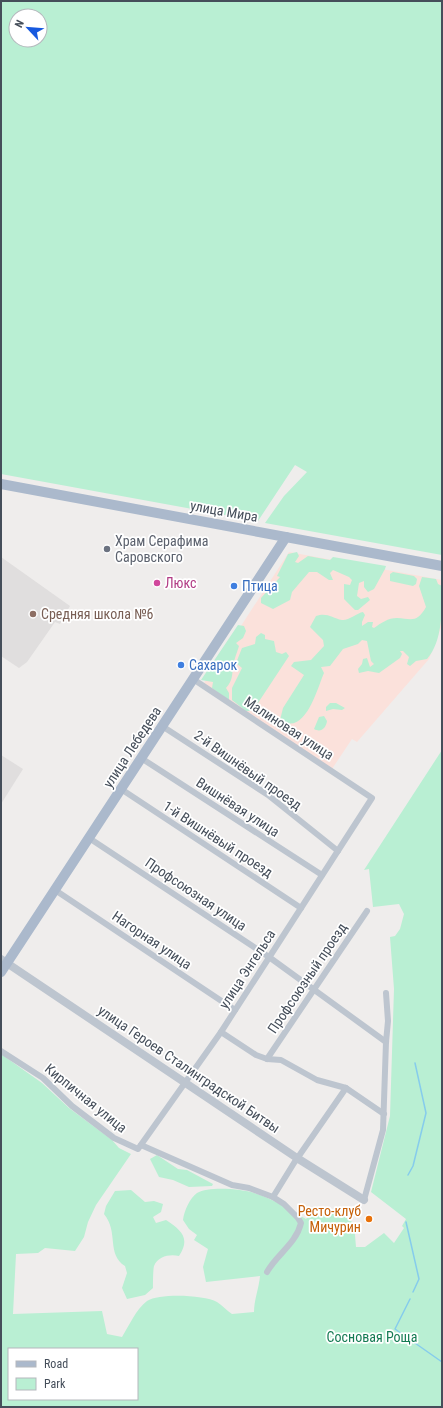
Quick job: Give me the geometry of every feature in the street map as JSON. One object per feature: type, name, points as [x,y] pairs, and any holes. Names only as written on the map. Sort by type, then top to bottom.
[{"type":"main road","name":"улица Мира","points":[[1,484],[442,566]]},
{"type":"main road","name":"улица Лебедева","points":[[1,972],[4,961],[55,890],[286,537]]},
{"type":"street","name":"Малиновая улица","points":[[193,679],[372,798]]},
{"type":"street","name":"2-й Вишнёвый проезд","points":[[162,726],[268,795],[338,851]]},
{"type":"street","name":"Вишнёвая улица","points":[[141,758],[322,875]]},
{"type":"street","name":"1-й Вишнёвый проезд","points":[[121,789],[301,908]]},
{"type":"street","name":"улица Энгельса","points":[[139,1147],[221,1032],[372,798]]},
{"type":"street","name":"Профсоюзная улица","points":[[89,838],[269,957],[386,1042]]},
{"type":"street","name":"Нагорная улица","points":[[55,890],[235,1010]]},
{"type":"street","name":"Профсоюзный проезд","points":[[267,1059],[367,911]]},
{"type":"street","name":"улица Героев Сталинградской Битвы","points":[[4,961],[297,1158],[364,1200]]},
{"type":"street","points":[[364,1200],[383,1130],[388,1021],[386,993]]},
{"type":"street","points":[[221,1032],[256,1055],[267,1059],[281,1060],[317,1080],[346,1088],[384,1114]]},
{"type":"street","name":"Кирпичная улица","points":[[1,1050],[43,1078],[72,1106],[114,1138],[232,1185],[249,1188],[273,1197],[284,1204],[301,1223],[293,1242],[278,1256],[267,1272]]},
{"type":"street","points":[[273,1197],[297,1158],[346,1088]]},
{"type":"shaded area","points":[[289,552],[442,580],[442,625],[429,659],[357,742],[352,739],[332,769],[204,683]]},
{"type":"shaded area","name":"Средняя школа №6","points":[[1,557],[70,606],[60,624],[55,622],[27,662],[19,668],[1,656]]},
{"type":"shaded area","points":[[1,755],[23,769],[1,804]]},
{"type":"green space","points":[[1,1],[442,1],[442,555],[265,523],[284,496],[307,472],[295,465],[258,521],[1,474]]},
{"type":"green space","points":[[297,552],[299,556],[295,562],[298,563],[308,556],[330,560],[333,557],[386,566],[374,589],[368,592],[364,587],[364,581],[359,583],[357,596],[361,599],[368,597],[370,600],[358,610],[355,610],[344,599],[344,584],[350,585],[352,580],[349,577],[333,570],[330,573],[333,580],[329,580],[317,572],[309,572],[292,592],[290,600],[273,609],[261,603],[261,598],[280,577],[277,576],[288,554]]},
{"type":"green space","points":[[393,572],[414,576],[417,579],[416,584],[413,586],[390,581],[390,574]]},
{"type":"green space","points":[[422,577],[436,579],[438,584],[442,586],[439,634],[432,652],[427,659],[416,661],[410,666],[407,664],[409,657],[403,651],[400,651],[402,654],[400,658],[379,673],[368,671],[359,673],[358,669],[362,664],[363,659],[367,658],[370,667],[374,664],[371,661],[367,641],[362,640],[358,644],[343,649],[330,666],[321,667],[324,673],[314,699],[303,717],[296,722],[289,724],[280,720],[283,708],[304,675],[291,666],[294,662],[311,660],[324,646],[323,640],[310,627],[316,616],[326,615],[344,620],[363,612],[365,615],[362,626],[368,622],[373,622],[372,627],[374,628],[391,619],[417,618],[426,607],[419,586]]},
{"type":"green space","points":[[238,625],[244,626],[246,631],[243,638],[236,643],[239,646],[233,663],[231,680],[226,688],[229,693],[229,701],[212,688],[213,682],[201,680]]},
{"type":"green space","points":[[261,633],[265,635],[265,639],[274,641],[276,652],[282,654],[286,652],[289,656],[256,706],[251,711],[246,711],[232,700],[232,688],[242,668],[236,663],[242,648],[255,644],[256,637]]},
{"type":"green space","points":[[330,703],[336,703],[345,708],[342,710],[333,709],[326,711],[326,707]]},
{"type":"green space","points":[[324,716],[327,721],[326,726],[321,730],[314,729],[319,717]]},
{"type":"green space","name":"Сосновая Роща","points":[[442,750],[442,1407],[1,1407],[1,1054],[42,1083],[69,1108],[112,1140],[119,1148],[131,1154],[96,1205],[88,1222],[84,1237],[75,1251],[45,1248],[38,1253],[16,1254],[13,1314],[102,1311],[107,1334],[122,1337],[143,1304],[153,1298],[193,1296],[217,1302],[232,1314],[254,1312],[260,1276],[206,1282],[203,1267],[208,1249],[194,1240],[197,1235],[189,1229],[183,1220],[188,1205],[194,1195],[209,1189],[234,1189],[261,1195],[306,1219],[317,1212],[324,1211],[337,1213],[344,1216],[354,1224],[356,1247],[365,1247],[384,1233],[394,1243],[404,1228],[402,1226],[406,1219],[371,1192],[390,1116],[394,989],[390,937],[395,936],[400,929],[404,914],[399,904],[373,907],[369,869],[364,870]]},
{"type":"green space","points":[[157,1155],[178,1169],[187,1170],[213,1184],[212,1186],[189,1187],[173,1180],[159,1177],[150,1159]]},
{"type":"green space","points":[[131,1190],[145,1202],[154,1201],[163,1204],[161,1212],[153,1217],[156,1223],[166,1220],[176,1227],[183,1235],[184,1244],[183,1250],[179,1256],[165,1256],[158,1260],[154,1266],[153,1288],[145,1295],[127,1299],[122,1288],[127,1273],[125,1266],[119,1261],[116,1255],[111,1228],[104,1214],[106,1206],[115,1191]]},
{"type":"waterway","points":[[408,1175],[413,1166],[426,1113],[415,1063]]},
{"type":"waterway","points":[[406,1222],[419,1279],[413,1292]]},
{"type":"waterway","points":[[410,1299],[395,1329],[442,1362]]},
{"type":"place","name":"Храм Серафима Саровского","points":[[107,549]]},
{"type":"place","name":"Люкс","points":[[157,583]]},
{"type":"place","name":"Птица","points":[[234,586]]},
{"type":"place","name":"Средняя школа №6","points":[[33,614]]},
{"type":"place","name":"Сахарок","points":[[181,665]]},
{"type":"place","name":"Ресто-клуб Мичурин","points":[[369,1219]]}]
